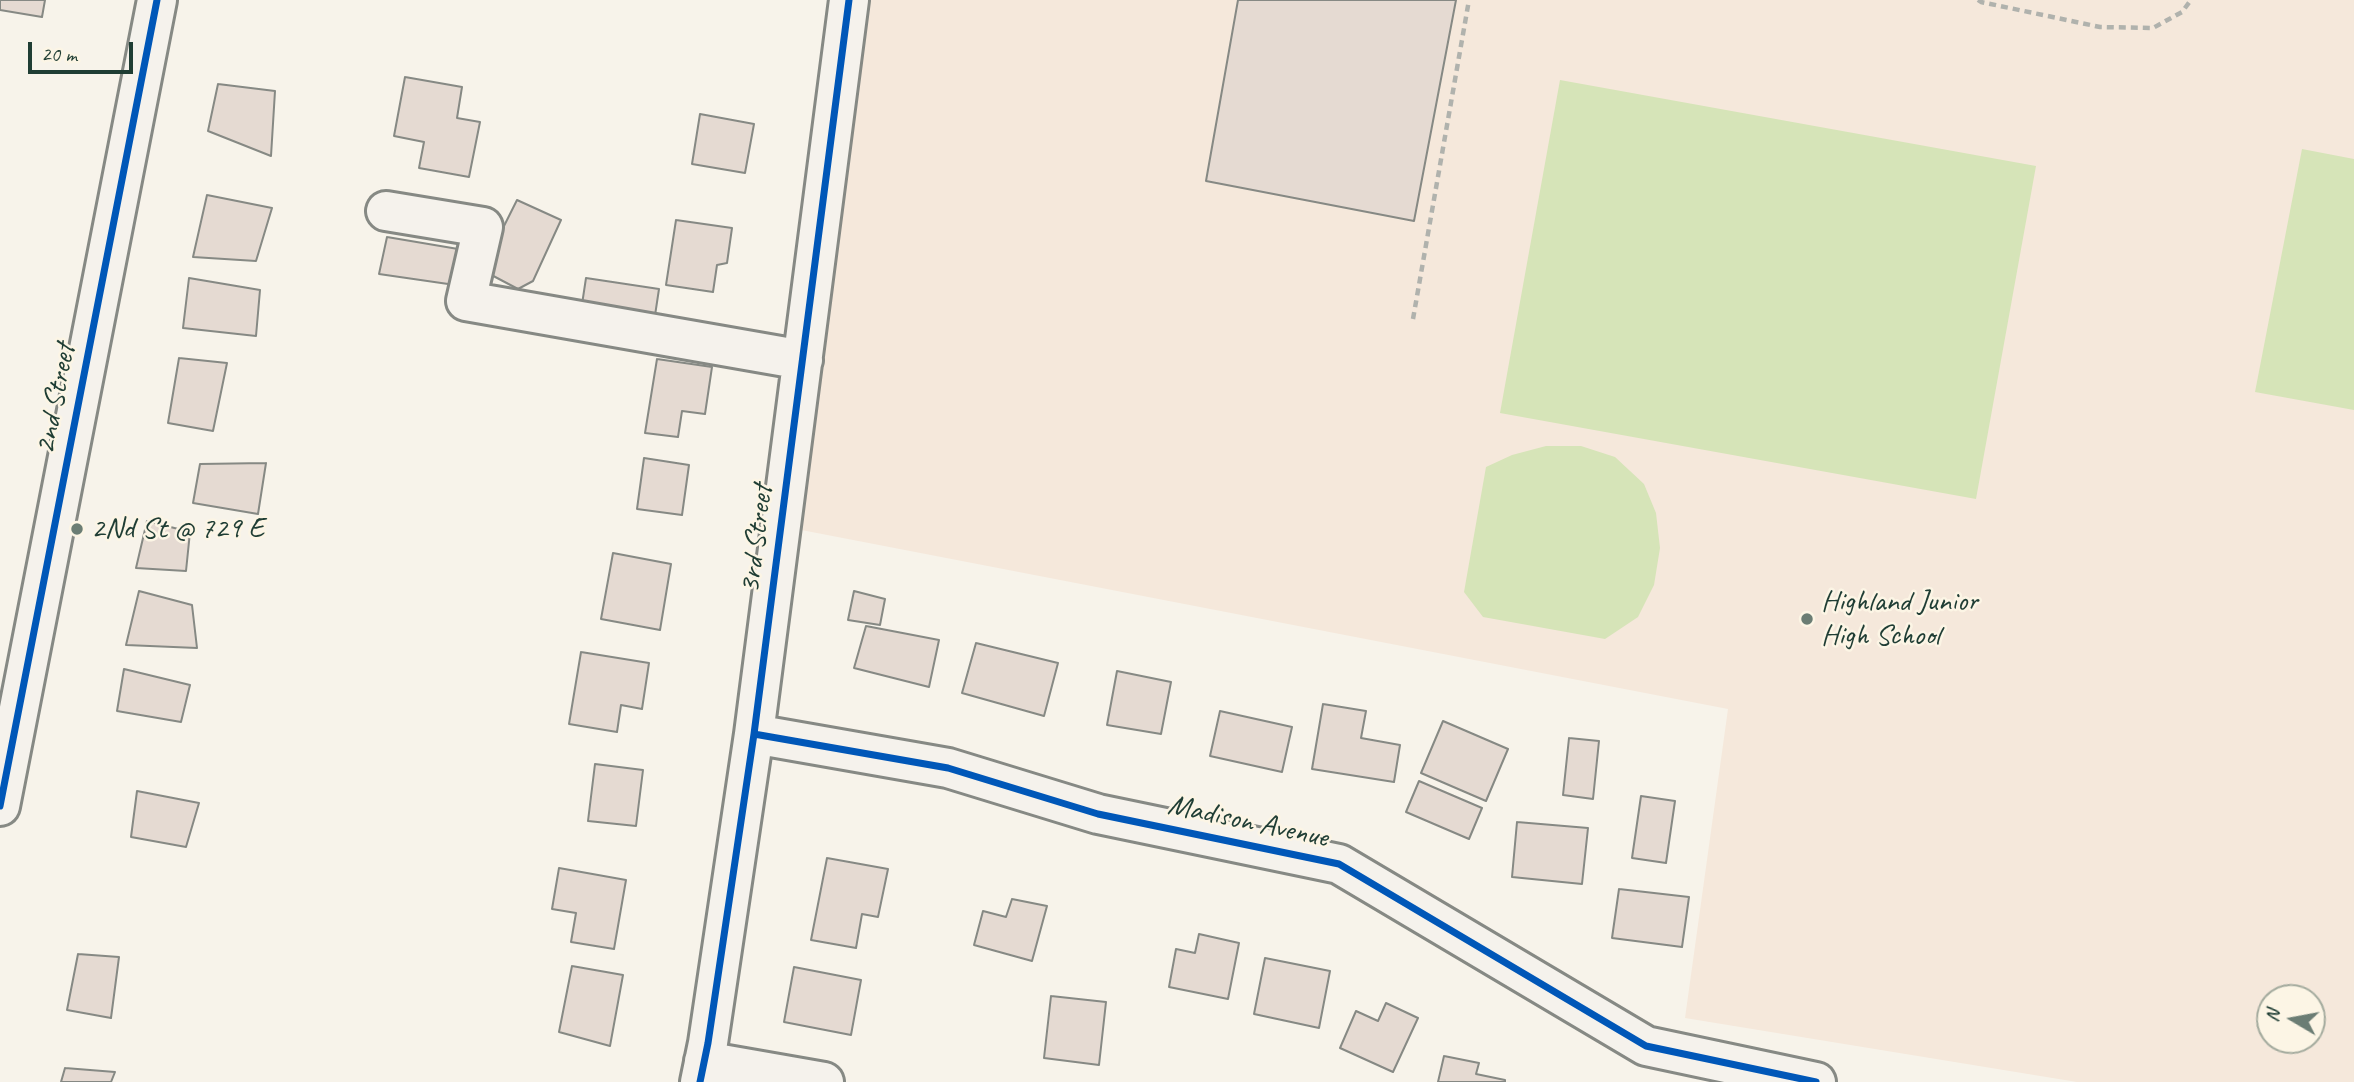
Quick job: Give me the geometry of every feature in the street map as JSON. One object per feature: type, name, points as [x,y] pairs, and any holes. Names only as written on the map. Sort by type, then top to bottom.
[{"type":"street","name":"2nd Street","points":[[0,806],[11,690],[157,0]]},
{"type":"street","name":"3rd Street","points":[[702,1071],[754,734],[849,0]]},
{"type":"street","points":[[386,211],[483,227],[466,301],[803,360]]},
{"type":"street","name":"Madison Avenue","points":[[754,734],[948,768],[1098,814],[1339,864],[1646,1046],[1816,1082]]},
{"type":"street","points":[[702,1071],[824,1082]]},
{"type":"path","points":[[1413,318],[1469,0]]},
{"type":"path","points":[[1978,0],[2100,27],[2152,28],[2182,12],[2191,0]]},
{"type":"shaded area","name":"Highland Junior High School","points":[[867,0],[2354,0],[2354,1082],[2077,1082],[1685,1018],[1728,709],[791,528]]},
{"type":"green space","points":[[1560,80],[2036,166],[1976,499],[1500,413]]},
{"type":"green space","points":[[2302,149],[2354,159],[2354,410],[2255,392]]},
{"type":"green space","points":[[1546,446],[1581,446],[1615,457],[1644,484],[1656,513],[1660,548],[1654,585],[1638,617],[1605,639],[1483,617],[1464,592],[1486,467],[1512,455]]},
{"type":"building","points":[[0,0],[45,0],[42,17],[0,10]]},
{"type":"building","points":[[1238,0],[1456,0],[1414,221],[1206,181]]},
{"type":"building","points":[[405,77],[462,87],[457,118],[480,122],[469,177],[419,168],[424,142],[394,136]]},
{"type":"building","points":[[218,84],[275,91],[271,156],[208,131]]},
{"type":"building","points":[[700,114],[754,124],[745,173],[692,164]]},
{"type":"building","points":[[207,195],[272,208],[256,261],[193,257]]},
{"type":"building","points":[[517,200],[561,220],[533,281],[518,289],[482,270]]},
{"type":"building","points":[[676,220],[732,228],[727,263],[717,265],[713,292],[666,285]]},
{"type":"building","points":[[387,237],[464,250],[455,285],[379,274]]},
{"type":"building","points":[[189,278],[260,290],[256,336],[183,328]]},
{"type":"building","points":[[586,278],[659,289],[654,322],[581,311]]},
{"type":"building","points":[[179,358],[227,363],[213,431],[168,423]]},
{"type":"building","points":[[657,359],[712,367],[705,414],[682,411],[678,437],[645,433]]},
{"type":"building","points":[[644,458],[689,465],[682,515],[637,509]]},
{"type":"building","points":[[266,463],[258,514],[193,503],[200,464]]},
{"type":"building","points":[[147,521],[190,532],[186,571],[136,568]]},
{"type":"building","points":[[613,553],[671,564],[660,630],[601,619]]},
{"type":"building","points":[[139,591],[192,605],[197,648],[126,645]]},
{"type":"building","points":[[854,591],[885,599],[880,625],[848,620]]},
{"type":"building","points":[[866,626],[939,640],[929,687],[854,668]]},
{"type":"building","points":[[976,643],[1058,663],[1044,716],[962,693]]},
{"type":"building","points":[[581,652],[649,663],[642,709],[621,705],[617,732],[569,724]]},
{"type":"building","points":[[124,669],[190,685],[181,722],[117,711]]},
{"type":"building","points":[[1117,671],[1171,682],[1161,734],[1107,725]]},
{"type":"building","points":[[1323,704],[1366,711],[1361,738],[1400,745],[1394,782],[1312,769]]},
{"type":"building","points":[[1220,711],[1292,727],[1282,772],[1210,756]]},
{"type":"building","points":[[1443,721],[1508,749],[1486,801],[1421,773]]},
{"type":"building","points":[[1569,738],[1599,741],[1593,799],[1563,795]]},
{"type":"building","points":[[595,764],[643,770],[636,826],[588,821]]},
{"type":"building","points":[[1419,781],[1482,808],[1469,839],[1406,812]]},
{"type":"building","points":[[137,791],[199,803],[186,847],[131,837]]},
{"type":"building","points":[[1641,796],[1675,801],[1666,863],[1632,858]]},
{"type":"building","points":[[1517,822],[1588,828],[1582,884],[1512,877]]},
{"type":"building","points":[[827,858],[888,869],[878,917],[862,914],[856,948],[811,940]]},
{"type":"building","points":[[559,868],[626,880],[614,949],[571,942],[576,913],[552,909]]},
{"type":"building","points":[[1619,889],[1689,897],[1682,947],[1612,938]]},
{"type":"building","points":[[1012,899],[1047,906],[1032,961],[974,945],[983,911],[1006,917]]},
{"type":"building","points":[[1199,934],[1239,943],[1228,999],[1169,987],[1176,949],[1195,953]]},
{"type":"building","points":[[78,954],[119,957],[111,1018],[67,1010]]},
{"type":"building","points":[[1265,958],[1330,971],[1319,1028],[1254,1014]]},
{"type":"building","points":[[572,966],[623,975],[610,1046],[559,1032]]},
{"type":"building","points":[[794,967],[861,980],[851,1035],[784,1022]]},
{"type":"building","points":[[1051,996],[1106,1002],[1099,1065],[1044,1058]]},
{"type":"building","points":[[1386,1003],[1418,1018],[1393,1072],[1340,1048],[1356,1011],[1378,1021]]},
{"type":"building","points":[[1444,1056],[1479,1063],[1476,1074],[1505,1082],[1438,1082]]},
{"type":"building","points":[[65,1068],[115,1072],[111,1082],[61,1082]]},
{"type":"cycle path","points":[[0,806],[157,0]]},
{"type":"cycle path","points":[[700,1082],[754,734],[849,0]]},
{"type":"cycle path","points":[[754,734],[948,768],[1098,814],[1339,864],[1646,1046],[1816,1082]]},
{"type":"place","name":"2Nd St @ 729 E","points":[[77,529]]},
{"type":"place","name":"Highland Junior High School","points":[[1807,619]]}]
